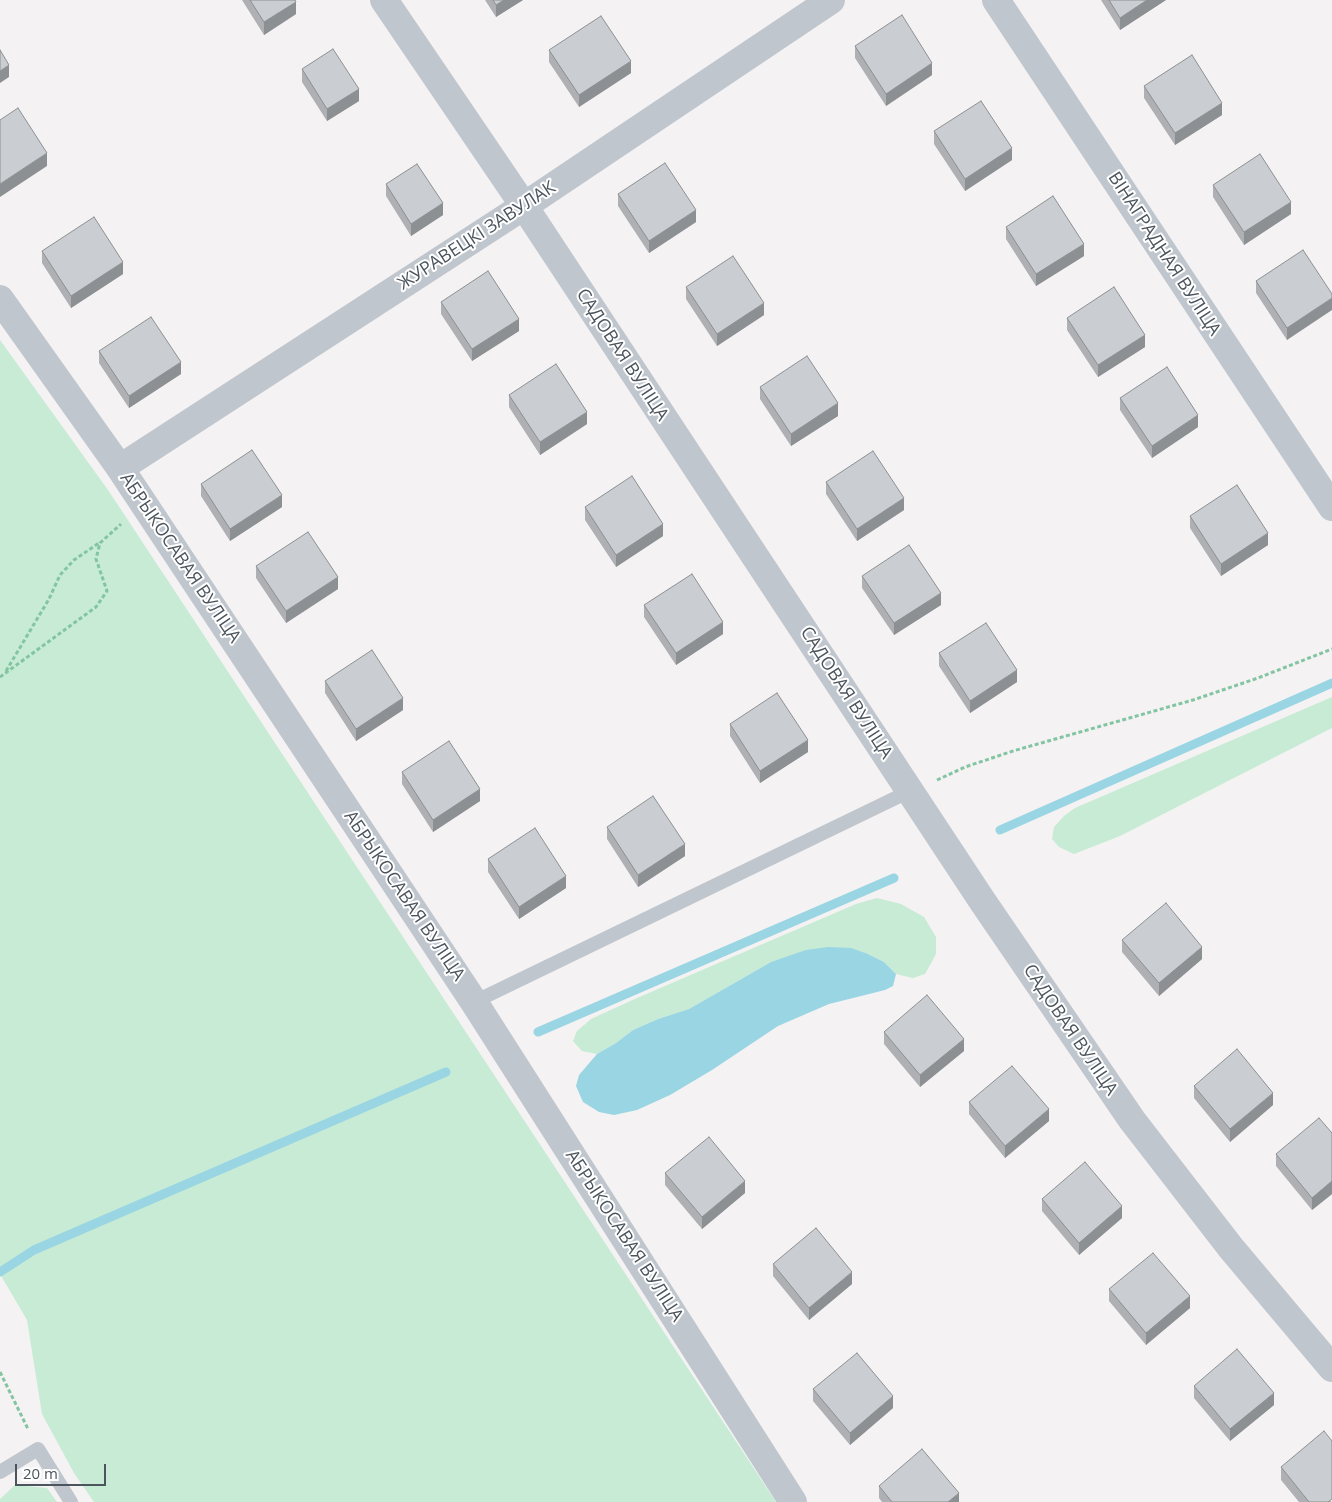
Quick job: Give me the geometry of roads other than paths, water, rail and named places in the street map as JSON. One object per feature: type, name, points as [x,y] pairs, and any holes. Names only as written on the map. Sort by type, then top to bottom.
[{"type":"street","name":"САДОВАЯ ВУЛІЦА","points":[[384,0],[524,206],[983,902],[1132,1120],[1231,1248],[1332,1368]]},
{"type":"street","name":"ЖУРАВЕЦКІ ЗАВУЛАК","points":[[120,468],[524,206],[831,0]]},
{"type":"street","name":"ВІНАГРАДНАЯ ВУЛІЦА","points":[[996,0],[1332,507]]},
{"type":"street","name":"АБРЫКОСАВАЯ ВУЛІЦА","points":[[0,299],[120,468],[474,1002],[793,1502]]},
{"type":"lane","points":[[474,1002],[910,791]]},
{"type":"lane","points":[[0,1472],[38,1449],[71,1502]]},
{"type":"water","points":[[828,947],[851,948],[884,962],[896,974],[893,986],[885,990],[829,1004],[778,1026],[712,1070],[670,1095],[637,1110],[614,1115],[599,1112],[583,1102],[576,1086],[579,1075],[597,1054],[633,1030],[658,1019],[689,1009],[771,962],[806,950]]},
{"type":"waterway","points":[[1000,830],[1332,683]]},
{"type":"waterway","points":[[538,1032],[894,878]]},
{"type":"waterway","points":[[0,1272],[34,1250],[446,1072]]}]
